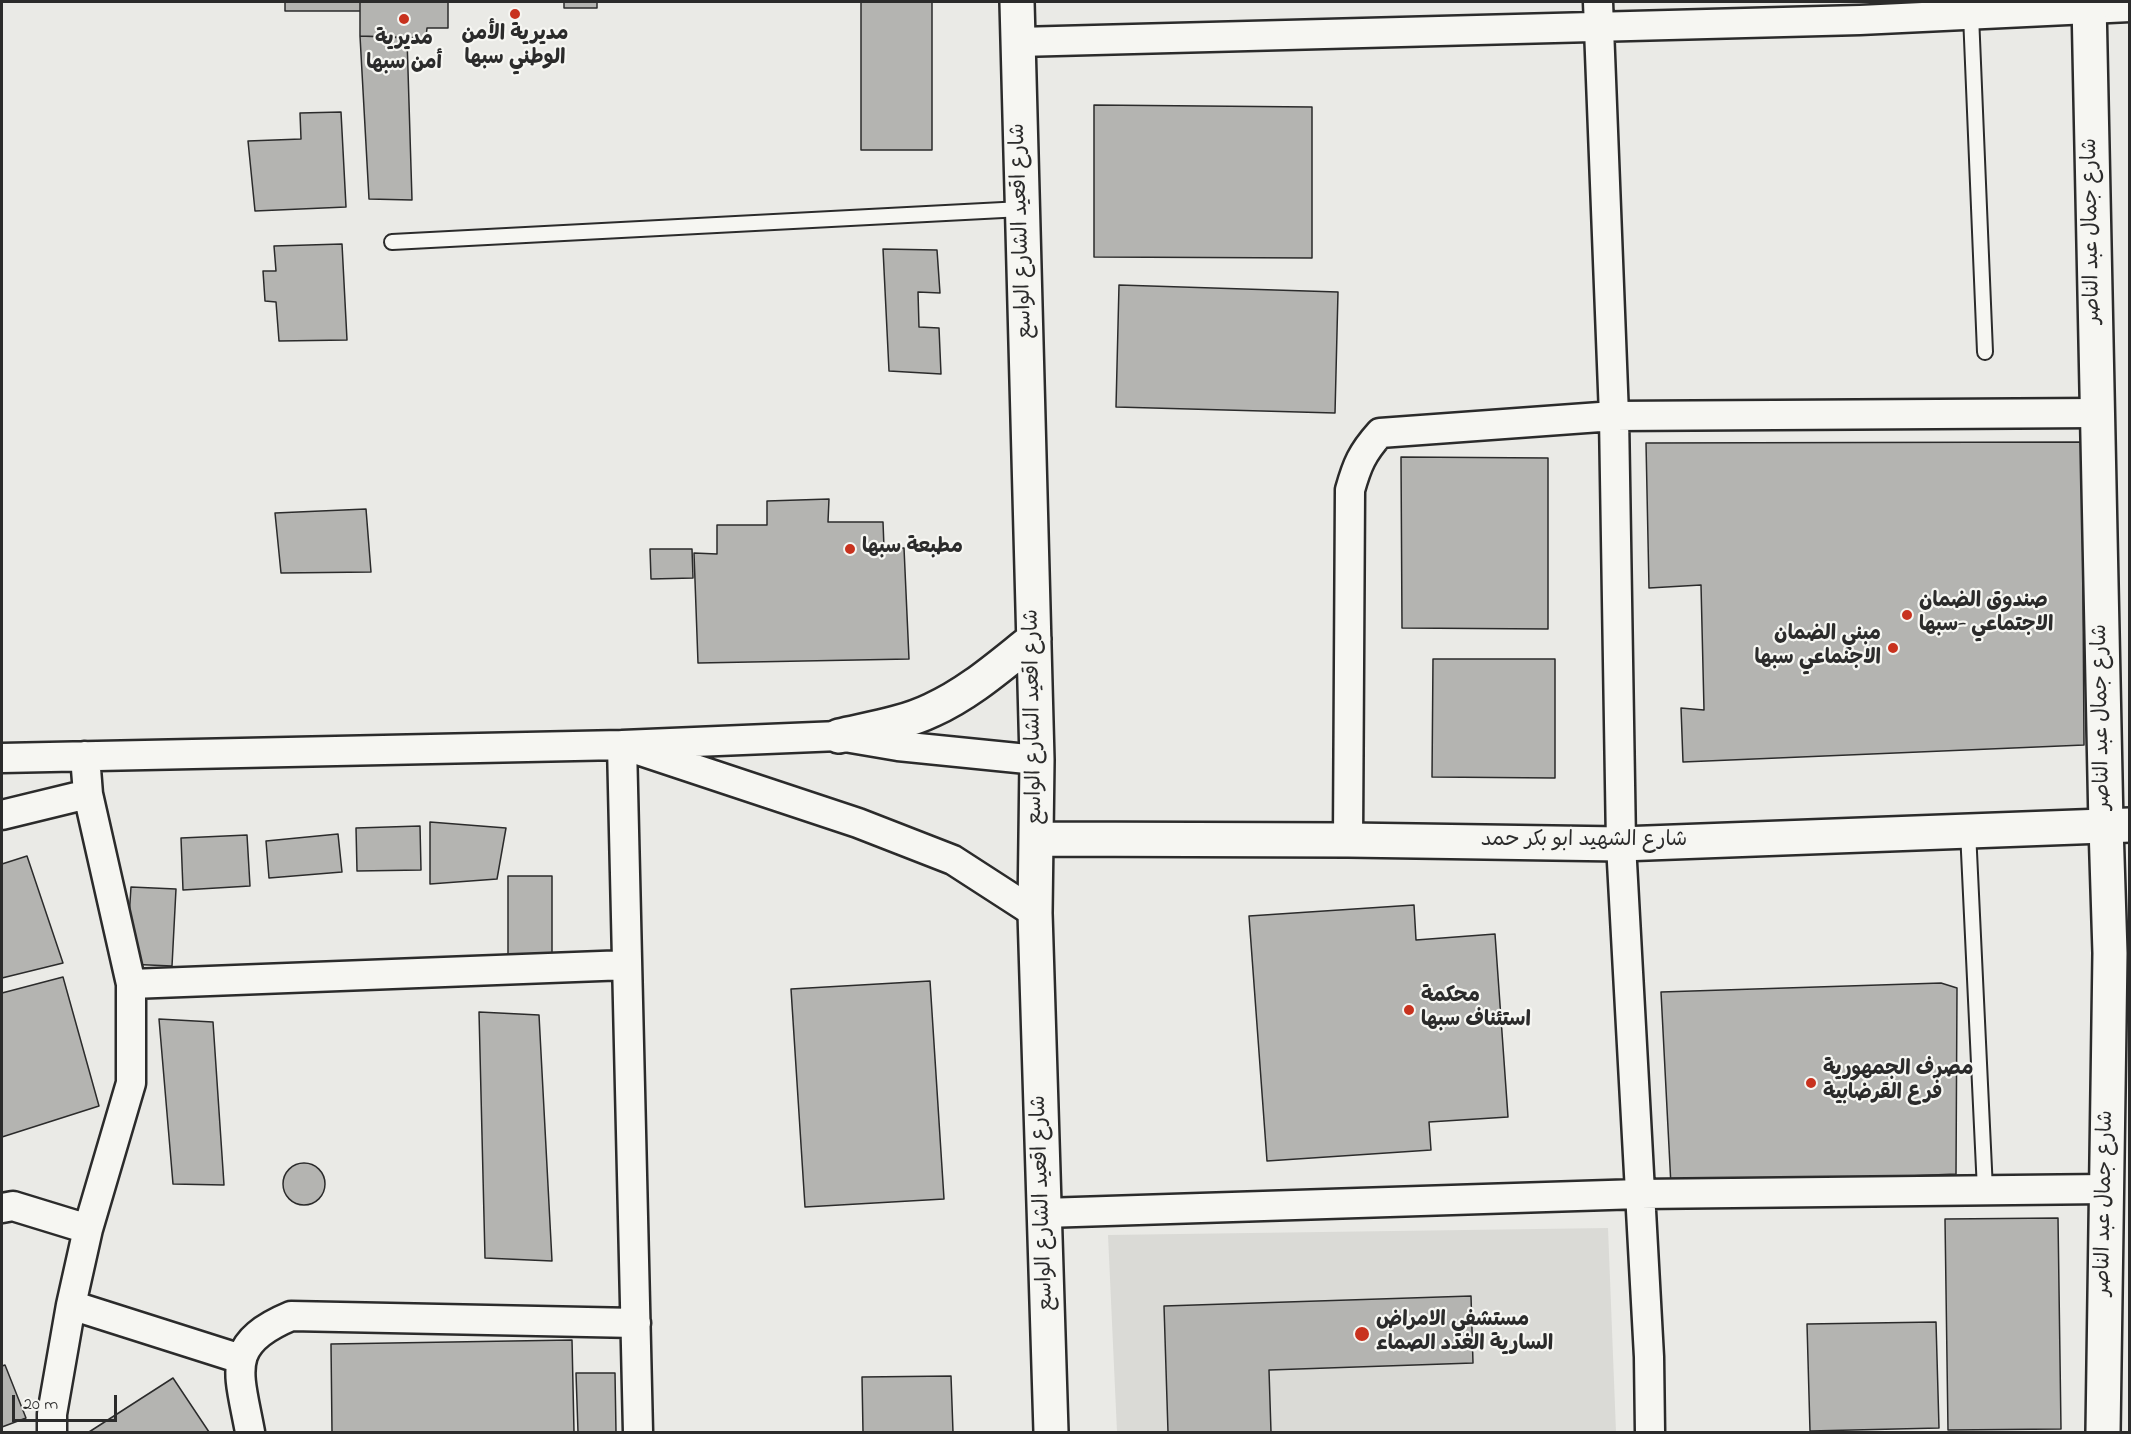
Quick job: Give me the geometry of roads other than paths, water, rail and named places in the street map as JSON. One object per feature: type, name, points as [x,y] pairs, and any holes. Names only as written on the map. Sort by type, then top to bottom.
[{"type":"street","name":"شارع اقعيد الشارع الواسع","points":[[1017,2],[1037,760],[1035,913],[1051,1432]]},
{"type":"street","points":[[1018,42],[1598,14],[1859,11],[1971,15],[2089,5],[2130,7]]},
{"type":"street","name":"شارع جمال عبد الناصر","points":[[2089,5],[2097,412],[2118,826],[2110,953],[2103,1432]]},
{"type":"street","points":[[1598,14],[1614,416],[1620,844],[1649,1357],[1650,1432]]},
{"type":"street","points":[[1348,840],[1350,490],[1357,465],[1365,449],[1380,434],[1614,416],[2097,412]]},
{"type":"street","points":[[2,758],[622,745],[839,736],[898,722],[930,711],[973,686],[1034,639]]},
{"type":"street","points":[[839,736],[898,746],[1037,760]]},
{"type":"street","points":[[622,745],[858,823],[953,860],[1035,913]]},
{"type":"street","points":[[622,745],[638,1432]]},
{"type":"street","points":[[52,1432],[52,1414],[71,1305],[88,1228],[131,1083],[130,984],[88,794],[85,756]]},
{"type":"street","points":[[2,815],[88,794]]},
{"type":"street","name":"شارع الشهيد ابو بكر حمد","points":[[1037,839],[1620,844],[2118,826]]},
{"type":"street","points":[[130,984],[627,964]]},
{"type":"street","points":[[1044,1213],[1640,1194],[2106,1188]]},
{"type":"street","points":[[2,1208],[13,1206],[88,1228]]},
{"type":"street","points":[[71,1305],[241,1359]]},
{"type":"street","points":[[250,1432],[239,1373],[241,1359],[249,1342],[270,1325],[291,1316],[636,1323]]},
{"type":"lane","points":[[1971,15],[1985,352]]},
{"type":"lane","points":[[392,242],[1022,209]]},
{"type":"lane","points":[[1968,831],[1985,1190]]},
{"type":"place","name":"مديرية الأمن الوطني سبها","points":[[515,14]]},
{"type":"place","name":"مديرية أمن سبها","points":[[404,19]]},
{"type":"place","name":"مطبعة سبها","points":[[850,549]]},
{"type":"place","name":"صندوق الضمان الاجتماعي -سبها","points":[[1907,615]]},
{"type":"place","name":"مبني الضمان الاجنماعي سبها","points":[[1893,648]]},
{"type":"place","name":"محكمة استئناف سبها","points":[[1409,1010]]},
{"type":"place","name":"مصرف الجمهورية فرع القرضابية","points":[[1811,1083]]},
{"type":"place","name":"مستشفي الامراض السارية الغدد الصماء","points":[[1362,1334]]}]
